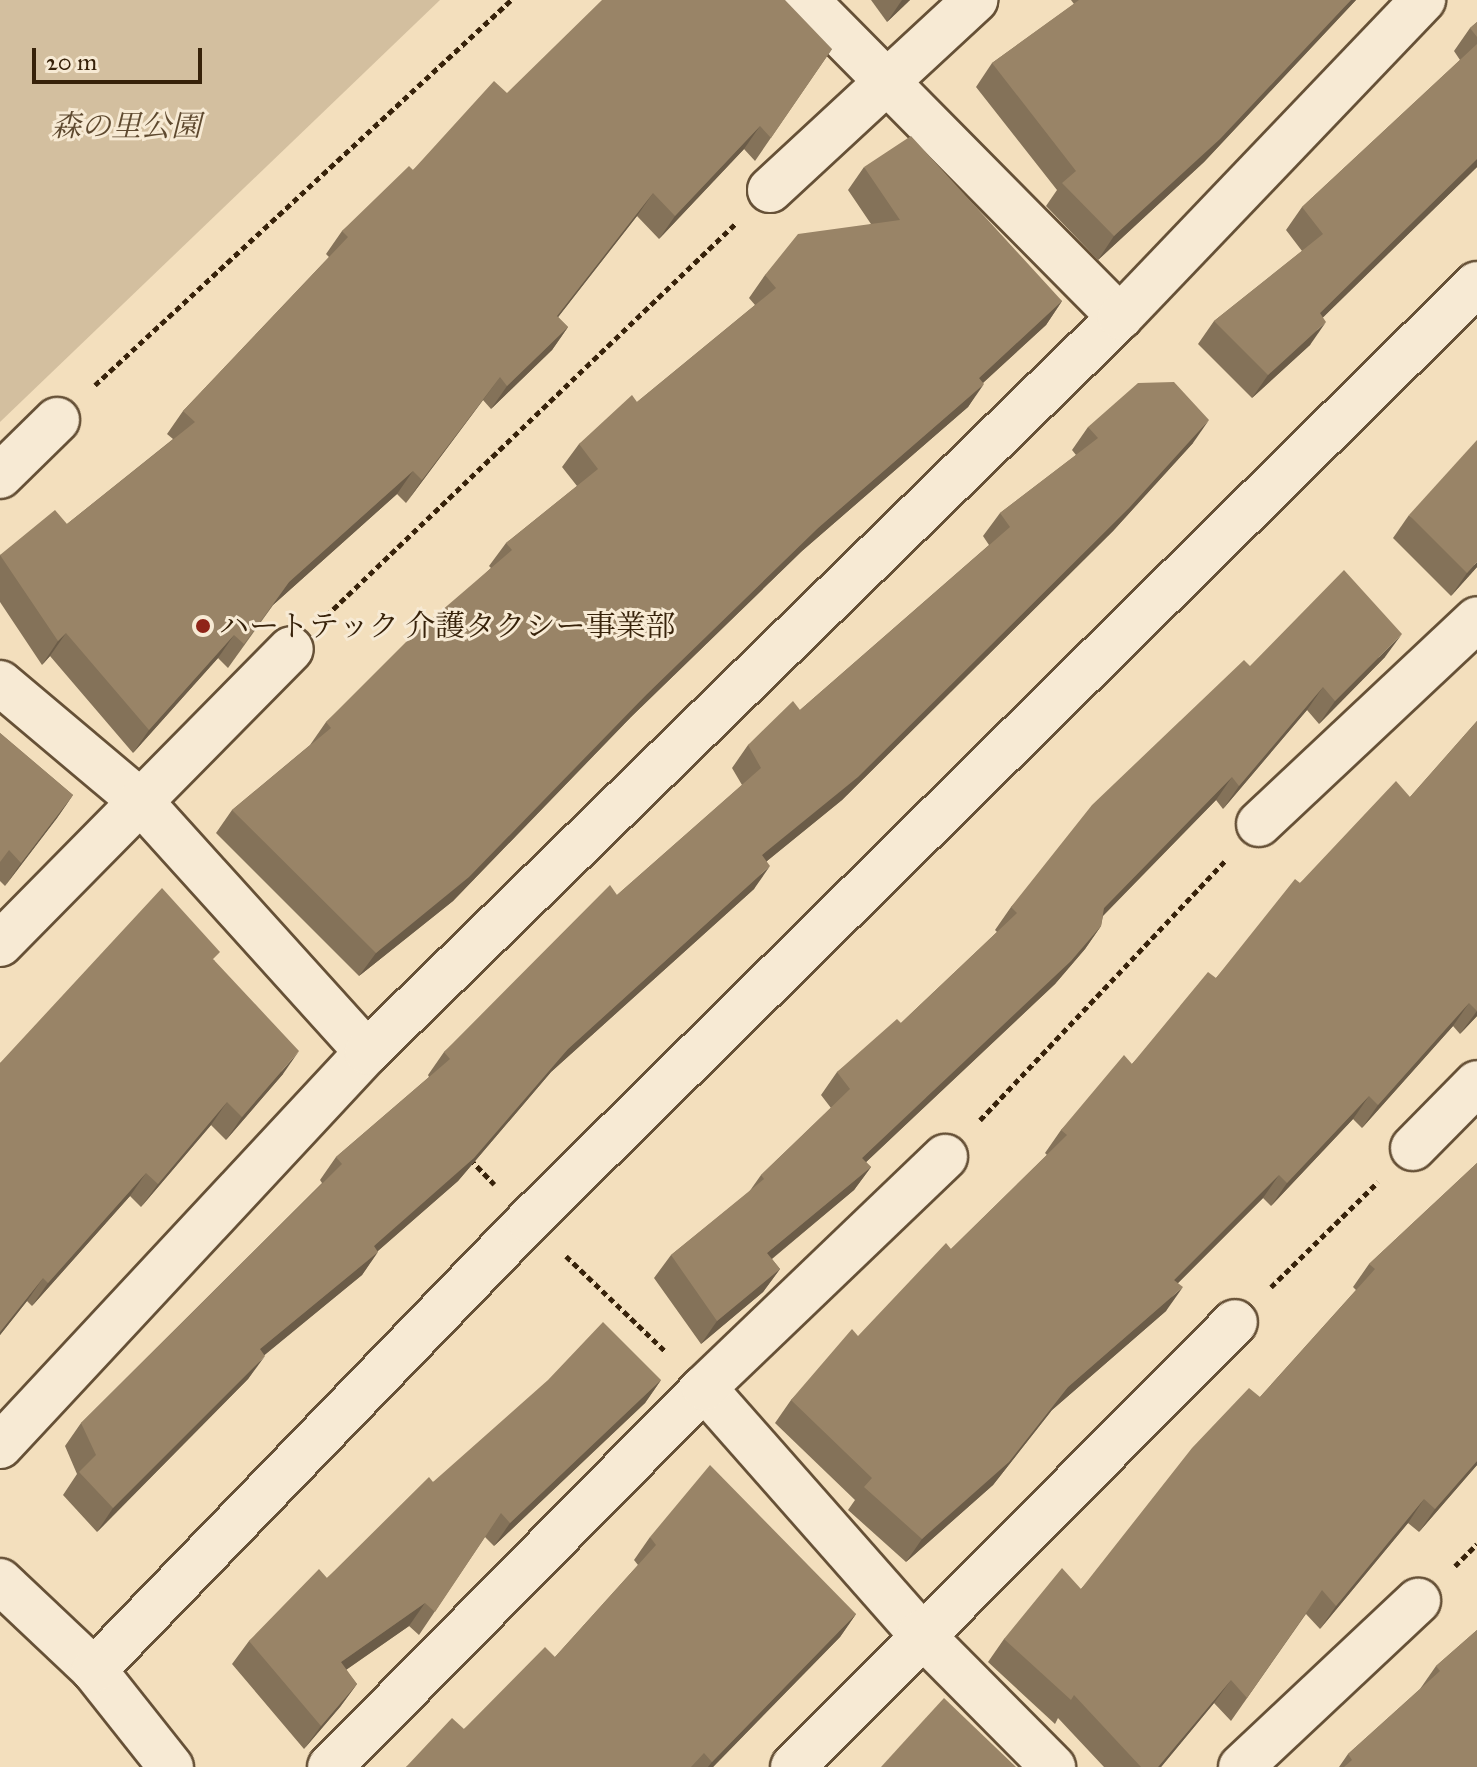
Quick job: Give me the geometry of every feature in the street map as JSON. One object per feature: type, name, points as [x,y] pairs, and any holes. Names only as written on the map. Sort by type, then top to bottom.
[{"type":"street","points":[[806,0],[888,87],[1120,317]]},
{"type":"street","points":[[770,190],[888,87],[975,0]]},
{"type":"street","points":[[0,1446],[367,1052],[1120,317],[1423,0]]},
{"type":"street","points":[[94,1670],[529,1220],[1477,284]]},
{"type":"street","points":[[0,476],[57,420]]},
{"type":"street","points":[[1259,824],[1469,643]]},
{"type":"street","points":[[0,944],[291,649]]},
{"type":"street","points":[[0,683],[140,801],[367,1052]]},
{"type":"street","points":[[1413,1148],[1477,1083]]},
{"type":"street","points":[[330,1767],[704,1388],[945,1157]]},
{"type":"street","points":[[793,1767],[920,1633],[1235,1322]]},
{"type":"street","points":[[704,1388],[920,1633],[1053,1767]]},
{"type":"street","points":[[0,1581],[94,1670],[171,1767]]},
{"type":"street","points":[[1241,1767],[1418,1601]]},
{"type":"path","points":[[57,420],[511,0]]},
{"type":"path","points":[[291,649],[770,190]]},
{"type":"path","points":[[945,1157],[1259,824]]},
{"type":"path","points":[[1235,1322],[1413,1148]]},
{"type":"green space","name":"森の里公園","points":[[0,0],[440,0],[0,422]]},
{"type":"building","points":[[602,0],[785,0],[832,49],[771,138],[760,126],[675,216],[653,193],[557,316],[568,327],[507,386],[500,377],[422,480],[413,471],[289,582],[244,644],[234,635],[149,730],[66,633],[58,641],[0,555],[55,510],[67,524],[195,422],[183,411],[348,237],[342,231],[409,166],[413,170],[494,81],[507,93]]},
{"type":"building","points":[[1079,0],[1351,0],[1220,139],[1114,236],[1062,183],[1076,171],[992,63]]},
{"type":"building","points":[[1477,22],[1477,37],[1470,28]]},
{"type":"building","points":[[1477,44],[1477,159],[1320,313],[1326,322],[1268,375],[1214,321],[1323,234],[1302,207]]},
{"type":"building","points":[[911,136],[1062,301],[979,378],[984,384],[818,528],[647,694],[469,877],[376,953],[232,810],[331,728],[326,722],[412,636],[512,550],[506,543],[598,469],[579,444],[632,395],[637,402],[776,288],[765,275],[798,234],[900,220],[864,167]]},
{"type":"building","points":[[1174,382],[1209,420],[1129,508],[858,777],[762,855],[770,866],[568,1049],[474,1158],[374,1246],[378,1252],[260,1349],[265,1356],[113,1508],[79,1472],[96,1455],[81,1423],[342,1164],[336,1157],[450,1059],[444,1052],[610,885],[617,895],[761,768],[748,745],[793,701],[800,710],[1010,527],[1000,513],[1098,438],[1088,427],[1138,383]]},
{"type":"building","points":[[1477,440],[1477,562],[1467,573],[1409,515]]},
{"type":"building","points":[[1344,570],[1402,634],[1335,701],[1323,687],[1239,786],[1232,777],[1104,908],[1101,926],[1071,961],[862,1158],[871,1167],[767,1253],[780,1269],[717,1321],[671,1255],[764,1179],[761,1175],[850,1089],[837,1072],[897,1019],[901,1023],[1017,913],[1011,907],[1092,805],[1244,660],[1250,666]]},
{"type":"building","points":[[1477,721],[1477,1011],[1469,1003],[1378,1105],[1369,1096],[1287,1183],[1279,1175],[1174,1280],[1183,1287],[1068,1387],[1009,1462],[922,1539],[864,1487],[872,1478],[791,1400],[852,1329],[858,1336],[946,1243],[951,1249],[1067,1135],[1061,1130],[1124,1055],[1132,1064],[1208,972],[1216,978],[1295,879],[1300,883],[1396,781],[1410,797]]},
{"type":"building","points":[[0,733],[73,795],[21,863],[9,850],[0,862]]},
{"type":"building","points":[[162,888],[220,952],[213,959],[299,1051],[242,1117],[227,1102],[158,1184],[146,1173],[48,1283],[43,1278],[0,1332],[0,1063]]},
{"type":"building","points":[[1477,1163],[1477,1461],[1435,1509],[1424,1499],[1336,1606],[1322,1590],[1247,1698],[1231,1680],[1158,1767],[1141,1767],[1074,1695],[1071,1700],[1004,1639],[1062,1568],[1081,1589],[1192,1448],[1249,1388],[1260,1397],[1375,1269],[1369,1264]]},
{"type":"building","points":[[603,1322],[661,1380],[510,1523],[501,1513],[435,1612],[425,1603],[341,1662],[357,1684],[321,1726],[249,1641],[319,1569],[327,1578],[429,1477],[433,1482],[548,1380]]},
{"type":"building","points":[[710,1465],[856,1614],[712,1762],[704,1753],[691,1767],[406,1767],[452,1718],[464,1729],[545,1647],[555,1657],[656,1545],[650,1537]]},
{"type":"building","points":[[1477,1630],[1477,1767],[1344,1767],[1352,1760],[1348,1754],[1440,1671],[1436,1666]]},
{"type":"building","points":[[944,1698],[1016,1767],[881,1767]]},
{"type":"place","name":"ハートテック 介護タクシー事業部","points":[[203,626]]}]
